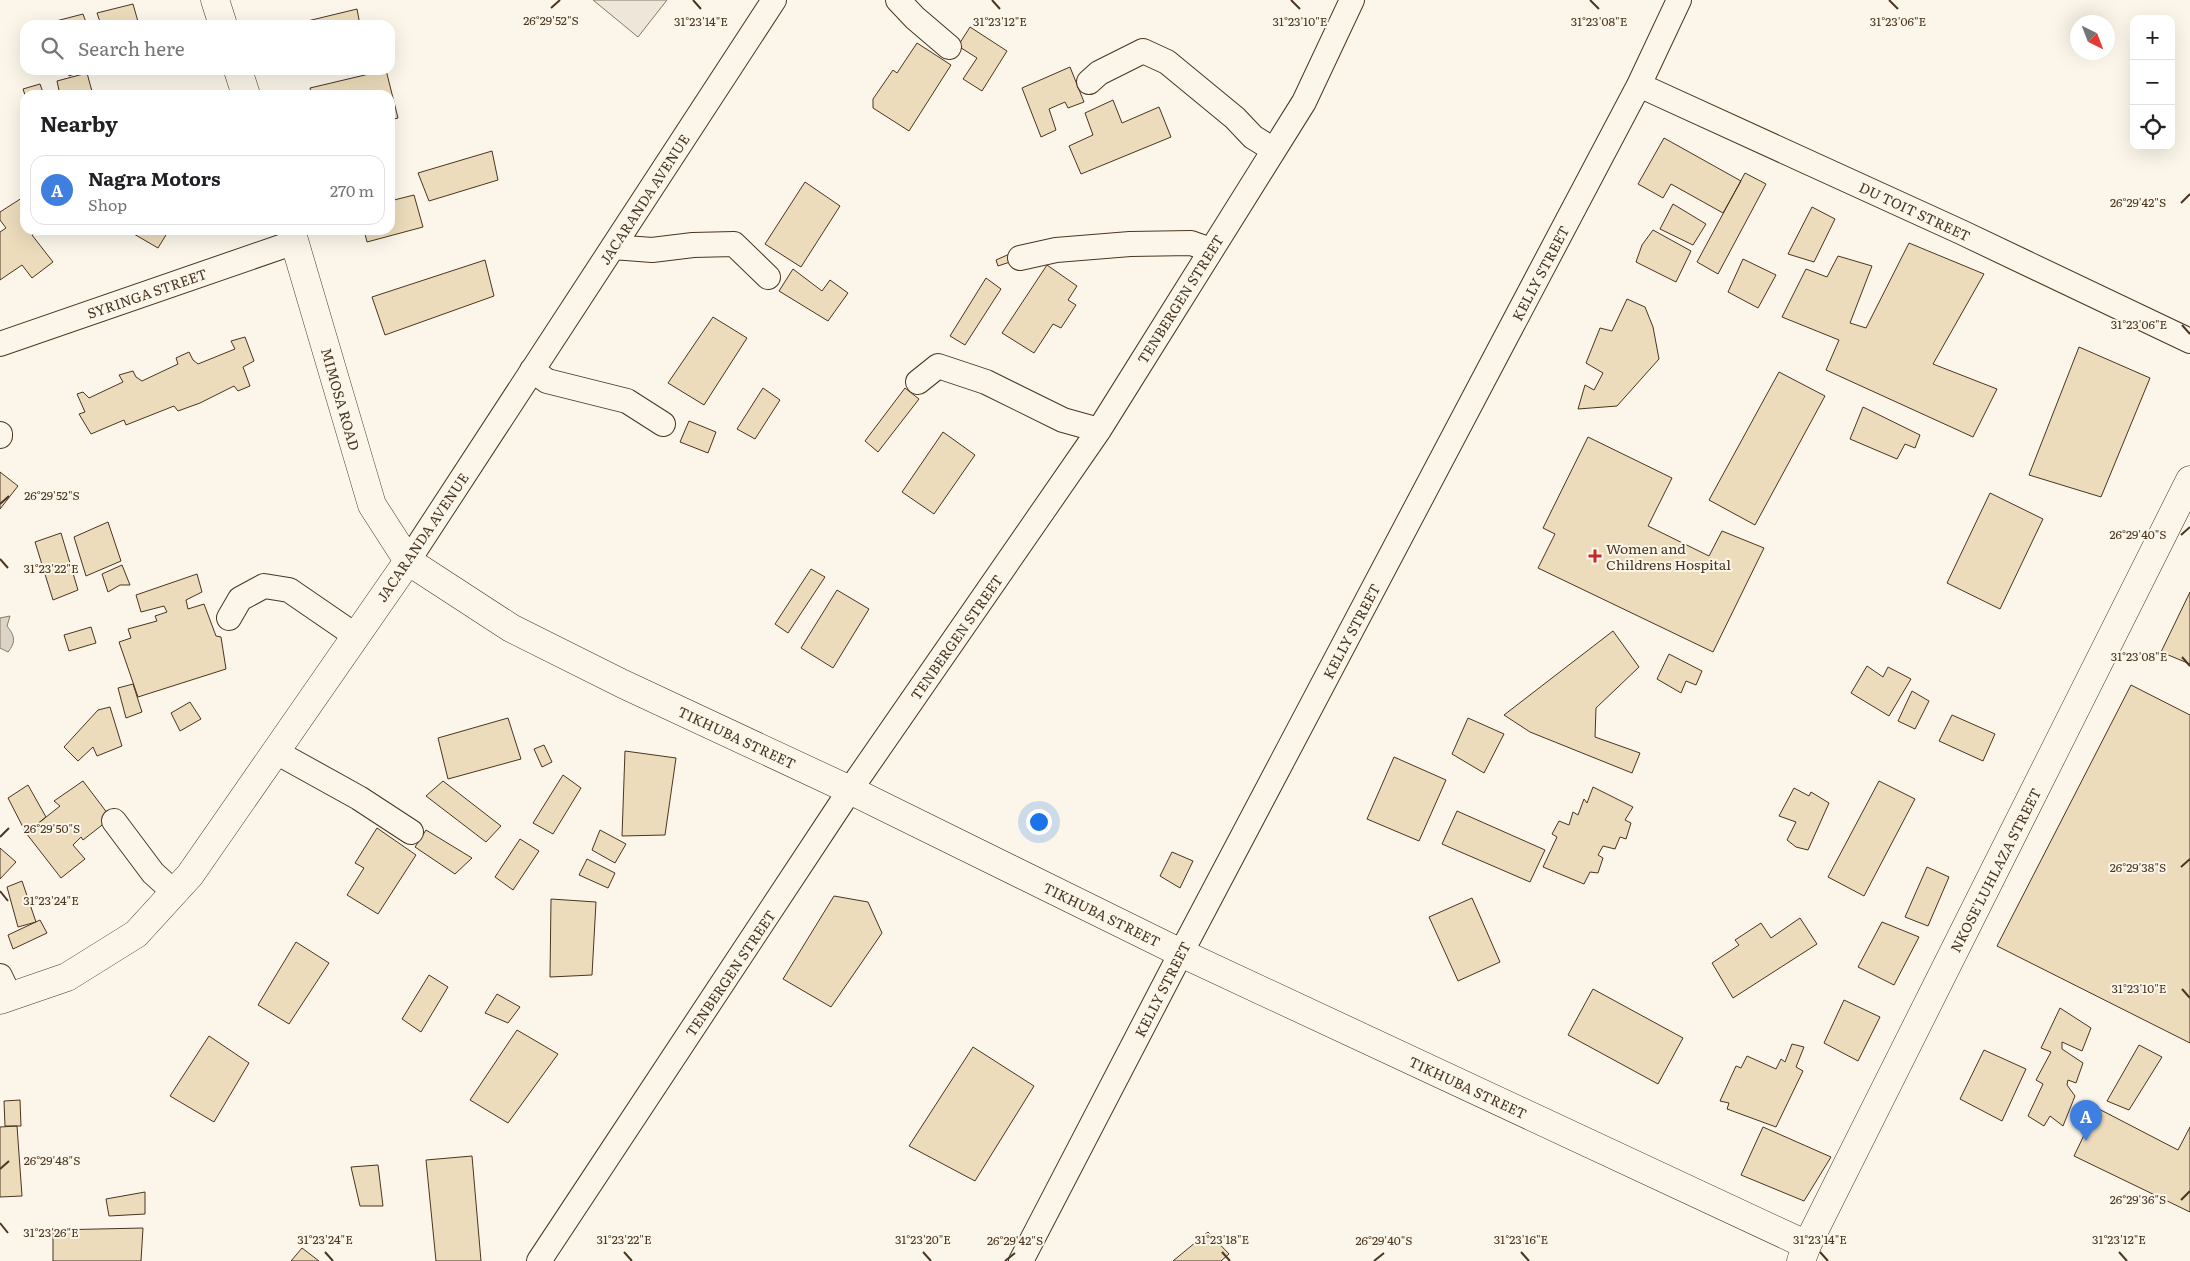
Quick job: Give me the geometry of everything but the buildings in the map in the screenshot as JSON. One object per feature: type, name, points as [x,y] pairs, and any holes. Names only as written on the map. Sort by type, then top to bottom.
[{"type":"street","points":[[215,0],[222,20]]},
{"type":"street","name":"JACARANDA AVENUE","points":[[3,991],[67,978],[136,934],[190,875],[408,561],[774,0]]},
{"type":"street","points":[[898,0],[915,18],[949,47]]},
{"type":"street","name":"TENBERGEN STREET","points":[[539,1261],[850,790],[1099,430],[1304,102],[1352,0]]},
{"type":"street","name":"KELLY STREET","points":[[1021,1261],[1181,953],[1639,86],[1679,0]]},
{"type":"street","points":[[1089,82],[1100,73],[1143,52],[1167,62],[1235,118],[1253,137],[1274,150]]},
{"type":"street","points":[[240,75],[244,90]]},
{"type":"street","name":"DU TOIT STREET","points":[[1639,86],[1961,232],[2190,341]]},
{"type":"street","name":"SYRINGA STREET","points":[[0,344],[293,236]]},
{"type":"street","name":"MIMOSA ROAD","points":[[293,236],[372,505],[408,561]]},
{"type":"street","points":[[1020,258],[1056,250],[1130,244],[1191,243],[1211,250]]},
{"type":"street","points":[[613,247],[652,250],[693,245],[734,244],[768,276]]},
{"type":"street","points":[[918,382],[938,366],[986,382],[1063,420],[1099,430]]},
{"type":"street","points":[[532,370],[547,381],[627,401],[663,424]]},
{"type":"street","name":"NKOSE'LUHLAZA STREET","points":[[1806,1256],[2190,480]]},
{"type":"street","name":"TIKHUBA STREET","points":[[408,561],[510,628],[623,684],[850,790],[1806,1256]]},
{"type":"street","points":[[229,618],[240,599],[264,586],[280,588],[289,590],[356,636]]},
{"type":"street","points":[[276,752],[360,798],[411,832]]},
{"type":"street","points":[[114,821],[153,873],[174,892]]},
{"type":"shaded area","points":[[593,0],[667,0],[638,37]]},
{"type":"shaded area","points":[[10,616],[7,626],[14,639],[8,652],[0,648],[0,618]]},
{"type":"place","name":"Women and Childrens Hospital","points":[[1595,556]]},
{"type":"place","name":"Nagra Motors","points":[[2086,1141]]}]
